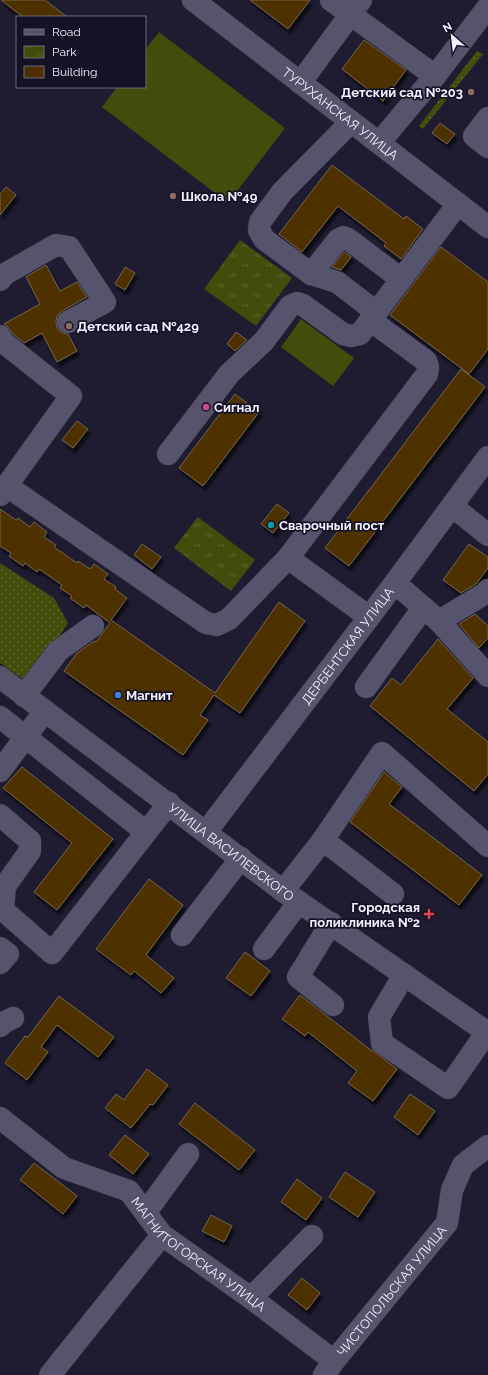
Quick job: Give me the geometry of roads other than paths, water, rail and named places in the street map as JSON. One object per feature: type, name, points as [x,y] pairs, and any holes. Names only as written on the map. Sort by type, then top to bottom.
[{"type":"street","name":"ТУРУХАНСКАЯ УЛИЦА","points":[[193,0],[488,227]]},
{"type":"street","points":[[331,0],[355,7],[435,76]]},
{"type":"street","points":[[300,83],[355,7]]},
{"type":"street","points":[[379,143],[435,76],[488,7]]},
{"type":"street","points":[[488,118],[474,136],[488,146]]},
{"type":"street","points":[[0,336],[3,342],[71,396],[5,482],[206,623],[217,625],[229,620],[288,558],[427,374],[428,367],[426,361],[373,316],[337,282],[311,274],[264,239],[259,230],[260,222],[282,192],[351,122]]},
{"type":"street","points":[[168,454],[229,374],[264,341],[290,306],[297,303],[303,305],[343,334],[351,336],[360,334],[458,204]]},
{"type":"street","points":[[311,274],[338,240],[343,237],[348,239],[401,279]]},
{"type":"street","points":[[0,280],[5,274],[56,245],[69,247],[105,302],[68,322]]},
{"type":"street","name":"ДЕРБЕНТСКАЯ УЛИЦА","points":[[206,832],[395,583],[488,457]]},
{"type":"street","points":[[452,506],[488,535]]},
{"type":"street","points":[[288,558],[369,617]]},
{"type":"street","points":[[395,583],[431,614],[488,676]]},
{"type":"street","points":[[366,686],[431,614],[484,594],[488,590]]},
{"type":"street","points":[[24,696],[58,651],[92,626]]},
{"type":"street","name":"УЛИЦА ВАСИЛЕВСКОГО","points":[[0,677],[291,896],[487,1033]]},
{"type":"street","points":[[0,771],[45,711]]},
{"type":"street","points":[[0,717],[146,832]]},
{"type":"street","points":[[264,949],[291,896],[323,840],[382,754],[488,846]]},
{"type":"street","points":[[0,815],[30,840],[30,851],[5,886],[3,910],[52,953],[169,803]]},
{"type":"street","points":[[323,840],[393,894]]},
{"type":"street","points":[[182,935],[241,858]]},
{"type":"street","points":[[330,924],[298,977],[333,1005]]},
{"type":"street","points":[[0,948],[8,954],[0,964]]},
{"type":"street","points":[[404,975],[379,1017],[382,1043],[448,1088],[487,1033]]},
{"type":"street","name":"МАГНИТОГОРСКАЯ УЛИЦА","points":[[0,1118],[64,1168],[129,1191],[162,1235],[251,1298],[329,1368]]},
{"type":"street","name":"ЧИСТОПОЛЬСКАЯ УЛИЦА","points":[[329,1368],[447,1223],[452,1190],[463,1165],[488,1146]]},
{"type":"street","points":[[146,1212],[188,1154]]},
{"type":"street","points":[[50,1375],[162,1235]]},
{"type":"street","points":[[251,1298],[312,1236]]},
{"type":"place","name":"Детский сад №203","points":[[471,92]]},
{"type":"place","name":"Школа №49","points":[[173,196]]},
{"type":"place","name":"Детский сад №429","points":[[69,326]]},
{"type":"place","name":"Сигнал","points":[[206,407]]},
{"type":"place","name":"Сварочный пост","points":[[271,525]]},
{"type":"place","name":"Магнит","points":[[118,695]]},
{"type":"place","name":"Городская поликлиника №2","points":[[429,914]]}]
